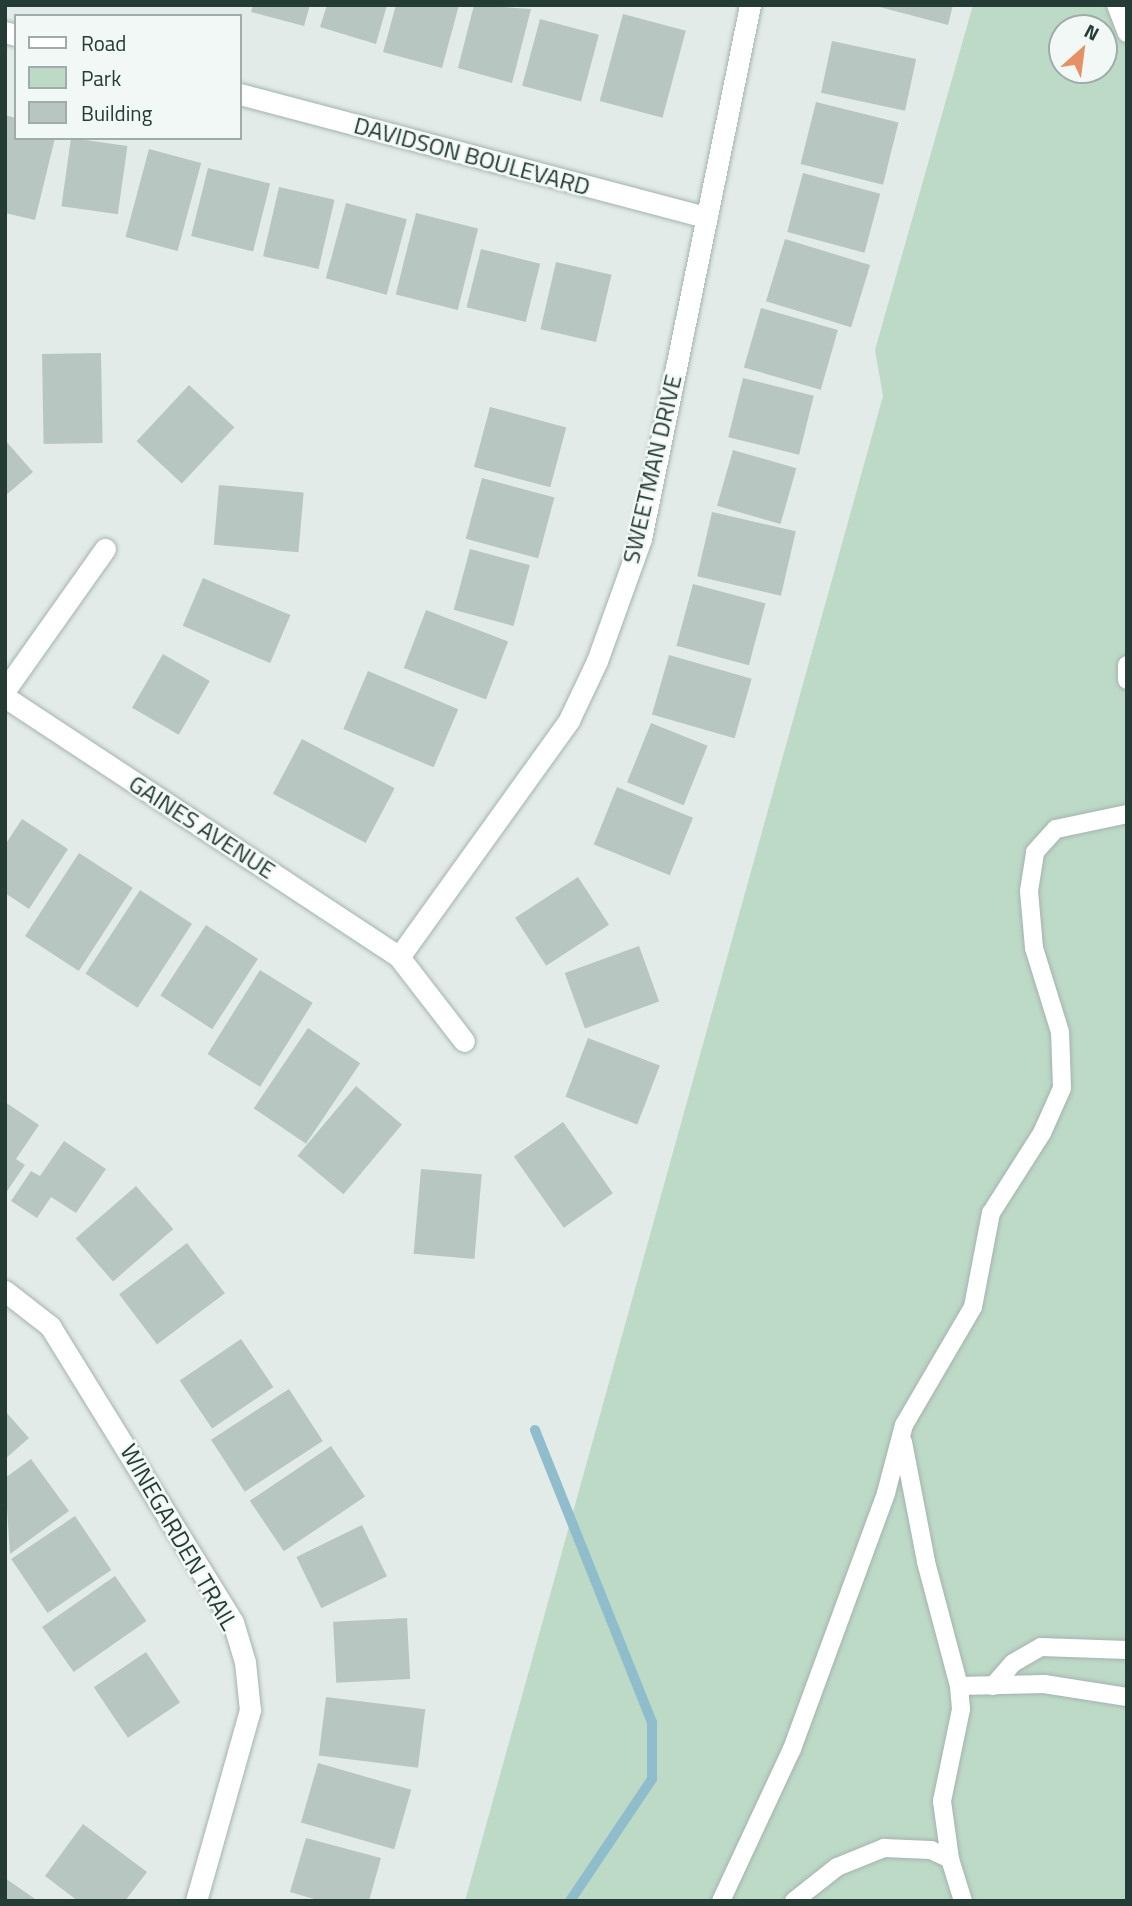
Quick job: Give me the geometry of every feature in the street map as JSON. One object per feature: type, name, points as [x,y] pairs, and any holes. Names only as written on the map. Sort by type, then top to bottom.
[{"type":"street","name":"SWEETMAN DRIVE","points":[[399,957],[569,720],[597,661],[641,539],[750,5]]},
{"type":"street","name":"DAVIDSON BOULEVARD","points":[[242,95],[705,217]]},
{"type":"street","points":[[5,690],[105,549]]},
{"type":"street","name":"GAINES AVENUE","points":[[5,697],[399,957],[464,1041]]},
{"type":"street","name":"WINEGARDEN TRAIL","points":[[5,1291],[50,1326],[233,1622],[245,1662],[250,1710],[196,1901]]},
{"type":"lane","points":[[1116,5],[1127,33]]},
{"type":"lane","points":[[1127,665],[1127,680]]},
{"type":"lane","points":[[721,1901],[792,1749],[903,1442],[912,1404],[973,1307],[986,1226],[996,1203],[1042,1133],[1062,1088],[1060,1032],[1034,948],[1029,891],[1035,852],[1056,829],[1127,814]]},
{"type":"lane","points":[[903,1442],[926,1562],[958,1686],[961,1709],[942,1801],[950,1859],[962,1901]]},
{"type":"lane","points":[[993,1686],[1013,1663],[1041,1647],[1127,1650]]},
{"type":"lane","points":[[958,1686],[1044,1684],[1127,1698]]},
{"type":"lane","points":[[794,1901],[837,1867],[884,1848],[931,1850],[950,1859]]},
{"type":"green space","points":[[973,5],[1127,5],[1127,1901],[465,1901],[883,396],[875,350]]},
{"type":"building","points":[[253,5],[310,5],[304,26],[251,12]]},
{"type":"building","points":[[327,5],[387,5],[376,44],[320,27]]},
{"type":"building","points":[[396,5],[459,5],[442,68],[383,52]]},
{"type":"building","points":[[474,5],[531,9],[512,83],[458,68]]},
{"type":"building","points":[[872,5],[953,5],[948,25]]},
{"type":"building","points":[[623,14],[686,31],[662,118],[600,101]]},
{"type":"building","points":[[540,19],[599,35],[581,101],[522,86]]},
{"type":"building","points":[[832,41],[916,59],[905,111],[821,93]]},
{"type":"building","points":[[816,102],[898,123],[883,185],[801,164]]},
{"type":"building","points":[[5,115],[14,117],[14,140],[55,140],[35,220],[5,213]]},
{"type":"building","points":[[71,140],[127,146],[118,214],[61,206]]},
{"type":"building","points":[[149,149],[201,163],[178,251],[125,237]]},
{"type":"building","points":[[208,168],[270,183],[253,251],[191,236]]},
{"type":"building","points":[[803,173],[880,194],[864,253],[787,232]]},
{"type":"building","points":[[279,187],[335,200],[319,269],[263,256]]},
{"type":"building","points":[[346,203],[407,219],[387,295],[326,278]]},
{"type":"building","points":[[416,213],[478,228],[458,310],[396,295]]},
{"type":"building","points":[[785,239],[870,265],[851,327],[766,301]]},
{"type":"building","points":[[481,249],[540,264],[526,322],[466,307]]},
{"type":"building","points":[[556,262],[612,275],[596,342],[540,329]]},
{"type":"building","points":[[761,308],[838,330],[821,390],[744,368]]},
{"type":"building","points":[[101,353],[103,443],[44,444],[42,354]]},
{"type":"building","points":[[743,378],[814,396],[799,455],[728,437]]},
{"type":"building","points":[[189,385],[234,427],[182,484],[136,441]]},
{"type":"building","points":[[490,407],[566,427],[550,487],[474,467]]},
{"type":"building","points":[[5,440],[33,472],[5,496]]},
{"type":"building","points":[[733,450],[796,468],[780,524],[717,506]]},
{"type":"building","points":[[482,478],[554,497],[538,558],[466,539]]},
{"type":"building","points":[[219,485],[304,492],[298,552],[214,545]]},
{"type":"building","points":[[712,512],[796,531],[781,596],[697,576]]},
{"type":"building","points":[[470,549],[530,565],[514,626],[454,610]]},
{"type":"building","points":[[203,578],[290,615],[270,663],[183,626]]},
{"type":"building","points":[[693,584],[765,603],[749,665],[676,646]]},
{"type":"building","points":[[426,610],[508,642],[486,699],[404,668]]},
{"type":"building","points":[[163,654],[210,681],[179,735],[132,708]]},
{"type":"building","points":[[669,655],[752,679],[735,738],[652,715]]},
{"type":"building","points":[[368,671],[458,709],[434,767],[343,729]]},
{"type":"building","points":[[651,723],[708,746],[684,805],[627,782]]},
{"type":"building","points":[[302,739],[395,788],[366,843],[273,794]]},
{"type":"building","points":[[617,787],[693,818],[670,875],[594,844]]},
{"type":"building","points":[[22,819],[68,849],[29,909],[5,893],[5,845]]},
{"type":"building","points":[[79,853],[133,888],[79,971],[25,936]]},
{"type":"building","points":[[578,877],[609,925],[546,966],[515,918]]},
{"type":"building","points":[[140,890],[192,924],[138,1008],[86,974]]},
{"type":"building","points":[[206,925],[258,959],[212,1029],[160,995]]},
{"type":"building","points":[[639,946],[659,1001],[585,1028],[565,973]]},
{"type":"building","points":[[260,970],[313,1003],[260,1087],[208,1054]]},
{"type":"building","points":[[308,1028],[360,1063],[306,1144],[254,1108]]},
{"type":"building","points":[[588,1038],[660,1066],[637,1124],[565,1097]]},
{"type":"building","points":[[356,1086],[402,1125],[343,1194],[298,1156]]},
{"type":"building","points":[[5,1102],[39,1125],[16,1159],[25,1165],[5,1194]]},
{"type":"building","points":[[563,1122],[613,1193],[564,1228],[514,1156]]},
{"type":"building","points":[[64,1141],[106,1169],[76,1213],[51,1197],[37,1218],[11,1201],[31,1171],[40,1176]]},
{"type":"building","points":[[421,1169],[482,1174],[474,1259],[414,1254]]},
{"type":"building","points":[[136,1186],[173,1229],[113,1282],[76,1238]]},
{"type":"building","points":[[187,1243],[225,1293],[157,1344],[119,1294]]},
{"type":"building","points":[[241,1339],[273,1387],[212,1428],[180,1380]]},
{"type":"building","points":[[289,1389],[323,1441],[245,1492],[211,1440]]},
{"type":"building","points":[[5,1411],[29,1438],[5,1459]]},
{"type":"building","points":[[331,1446],[365,1497],[284,1551],[250,1501]]},
{"type":"building","points":[[31,1459],[69,1511],[10,1554],[5,1478]]},
{"type":"building","points":[[75,1516],[111,1570],[48,1613],[11,1559]]},
{"type":"building","points":[[362,1525],[387,1576],[321,1608],[296,1557]]},
{"type":"building","points":[[115,1576],[147,1621],[74,1672],[42,1627]]},
{"type":"building","points":[[407,1618],[410,1679],[336,1683],[333,1622]]},
{"type":"building","points":[[146,1652],[180,1703],[128,1738],[94,1687]]},
{"type":"building","points":[[326,1697],[425,1709],[418,1768],[319,1756]]},
{"type":"building","points":[[318,1763],[411,1790],[394,1849],[301,1823]]},
{"type":"building","points":[[83,1824],[147,1872],[125,1901],[78,1901],[45,1876]]},
{"type":"building","points":[[306,1838],[381,1858],[369,1901],[321,1901],[290,1892]]},
{"type":"building","points":[[5,1878],[38,1901],[5,1901]]},
{"type":"waterway","points":[[535,1430],[652,1723],[652,1779],[570,1901]]}]
